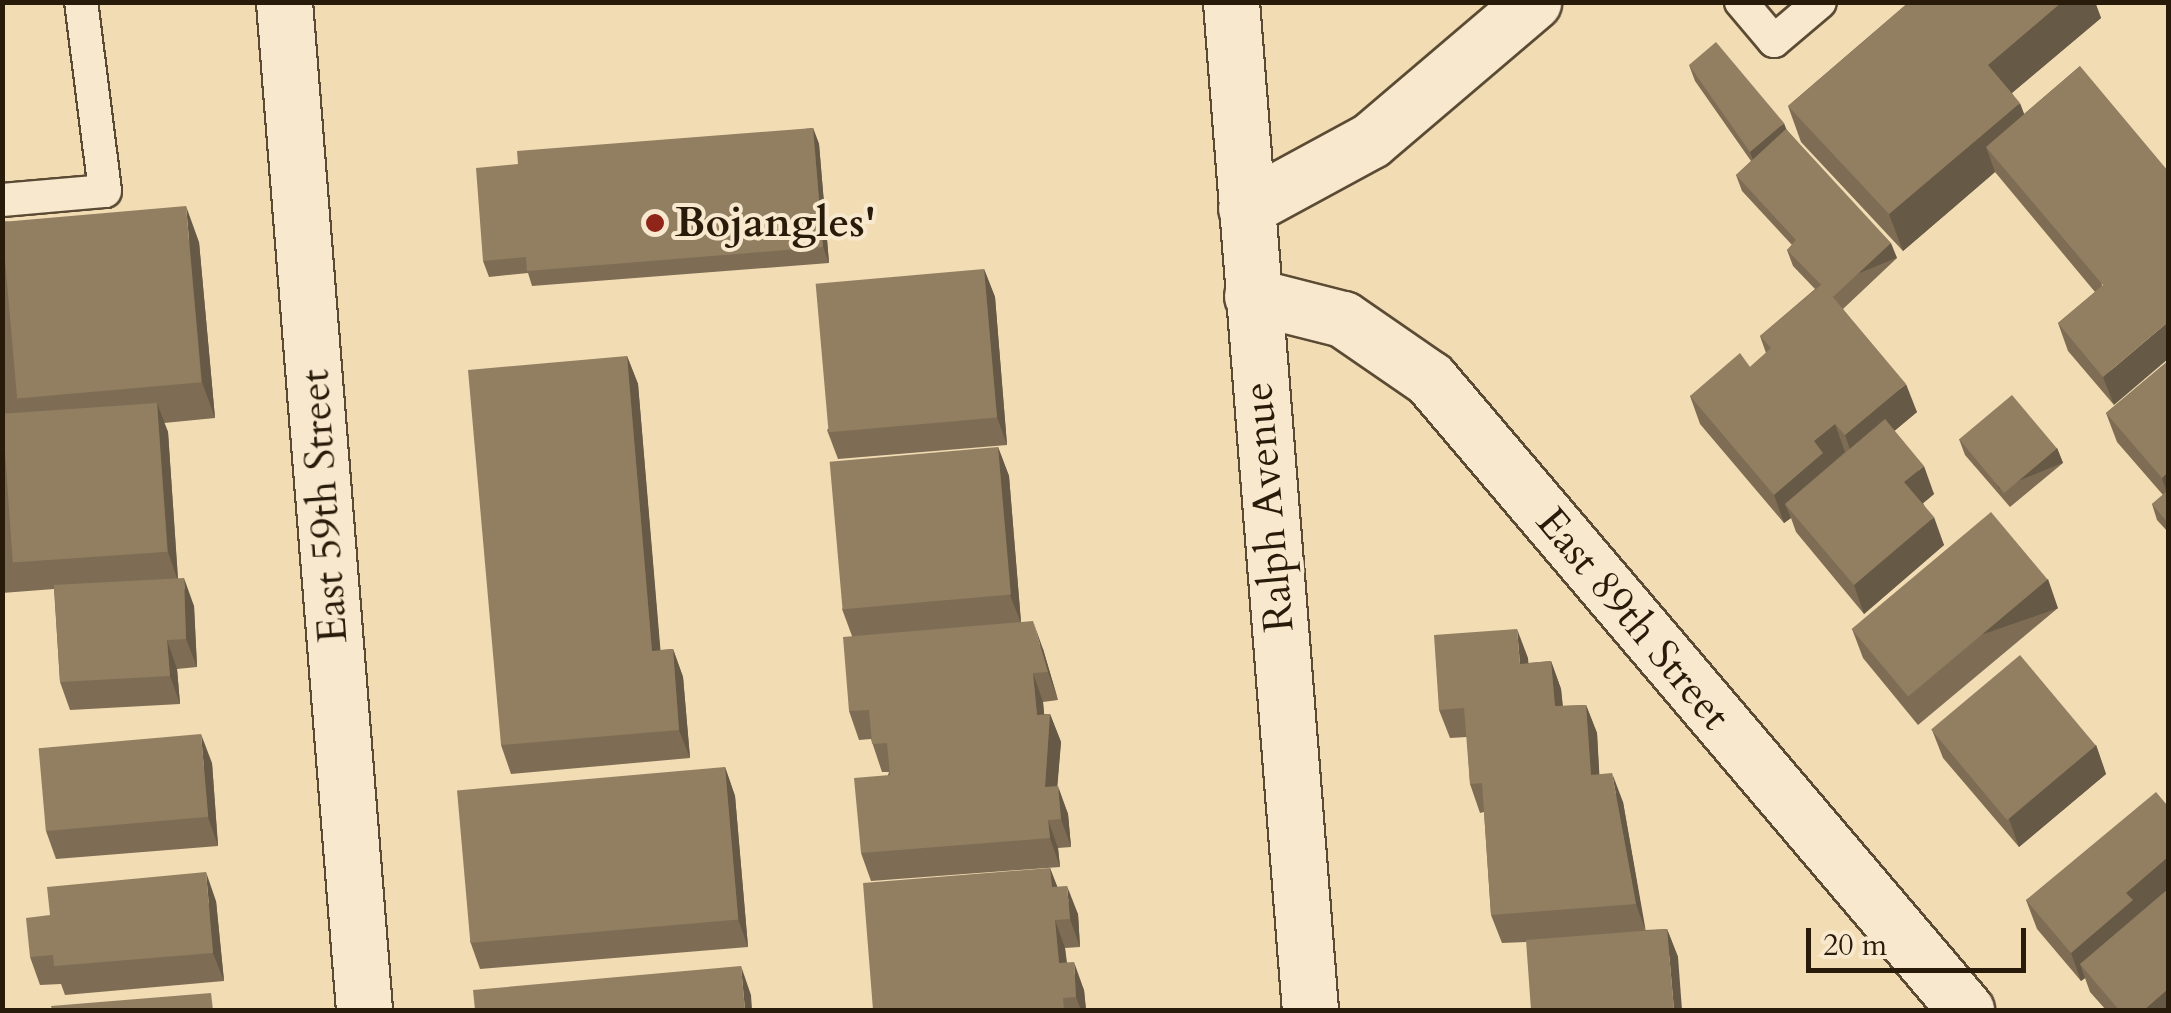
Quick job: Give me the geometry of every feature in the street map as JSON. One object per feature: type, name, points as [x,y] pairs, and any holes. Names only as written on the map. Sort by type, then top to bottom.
[{"type":"street","name":"East 59th Street","points":[[284,2],[364,1010]]},
{"type":"street","name":"Ralph Avenue","points":[[1230,2],[1310,1010]]},
{"type":"street","points":[[1246,208],[1370,140],[1533,2]]},
{"type":"street","name":"East 89th Street","points":[[1252,296],[1343,319],[1430,379],[1966,1010]]},
{"type":"lane","points":[[81,2],[104,191],[123,219]]},
{"type":"lane","points":[[1741,2],[1774,41],[1820,2]]},
{"type":"lane","points":[[2,200],[104,191]]},
{"type":"building","points":[[1909,2],[2062,2],[1988,65],[2020,103],[1889,214],[1788,106]]},
{"type":"building","points":[[1716,42],[1784,123],[1750,152],[1689,65]]},
{"type":"building","points":[[2080,66],[2168,171],[2168,322],[2103,377],[2058,323],[2103,285],[1986,147]]},
{"type":"building","name":"Bojangles'","points":[[813,128],[823,247],[527,271],[526,257],[483,261],[476,168],[518,164],[517,151]]},
{"type":"building","points":[[1786,129],[1891,243],[1833,297],[1787,250],[1796,240],[1736,175]]},
{"type":"building","points":[[186,206],[201,382],[17,398],[2,222]]},
{"type":"building","points":[[984,269],[997,417],[829,432],[816,284]]},
{"type":"building","points":[[1822,284],[1906,384],[1845,435],[1835,424],[1814,441],[1823,453],[1774,495],[1690,396],[1740,353],[1750,367],[1771,348],[1760,336]]},
{"type":"building","points":[[627,356],[652,651],[673,649],[679,730],[501,745],[468,370]]},
{"type":"building","points":[[2168,361],[2168,472],[2162,478],[2106,413]]},
{"type":"building","points":[[2012,395],[2057,449],[2004,493],[1959,439]]},
{"type":"building","points":[[157,403],[167,552],[13,562],[2,414]]},
{"type":"building","points":[[1885,419],[1924,466],[1904,482],[1934,517],[1854,585],[1785,504]]},
{"type":"building","points":[[998,447],[1011,594],[843,609],[830,462]]},
{"type":"building","points":[[2168,490],[2168,523],[2152,504]]},
{"type":"building","points":[[1991,512],[2048,579],[1908,696],[1852,629]]},
{"type":"building","points":[[184,578],[186,639],[167,640],[170,676],[60,682],[54,585]]},
{"type":"building","points":[[1033,621],[1048,672],[1033,673],[1037,715],[1050,714],[1045,787],[1058,786],[1061,819],[1048,820],[1050,838],[861,853],[854,778],[890,775],[887,743],[872,744],[869,710],[849,711],[843,637]]},
{"type":"building","points":[[1517,629],[1520,664],[1551,661],[1555,706],[1586,705],[1591,775],[1612,773],[1636,904],[1491,915],[1482,783],[1470,784],[1464,708],[1439,710],[1434,635]]},
{"type":"building","points":[[2020,655],[2096,745],[2007,820],[1931,730]]},
{"type":"building","points":[[201,734],[208,817],[46,831],[39,748]]},
{"type":"building","points":[[725,767],[738,919],[470,943],[457,790]]},
{"type":"building","points":[[2156,792],[2168,804],[2168,857],[2126,893],[2133,900],[2071,953],[2026,900]]},
{"type":"building","points":[[1050,868],[1052,887],[1067,886],[1070,919],[1055,920],[1059,963],[1074,962],[1076,997],[1063,998],[1064,1010],[873,1010],[863,883]]},
{"type":"building","points":[[206,872],[213,953],[54,966],[53,955],[30,957],[26,918],[50,915],[47,887]]},
{"type":"building","points":[[2168,889],[2168,989],[2144,1010],[2119,1010],[2080,964]]},
{"type":"building","points":[[1667,929],[1674,1010],[1531,1010],[1526,940]]},
{"type":"building","points":[[741,966],[745,1010],[475,1010],[473,990]]},
{"type":"building","points":[[211,993],[213,1010],[52,1010],[51,1006]]},
{"type":"place","name":"Bojangles'","points":[[655,223]]}]
